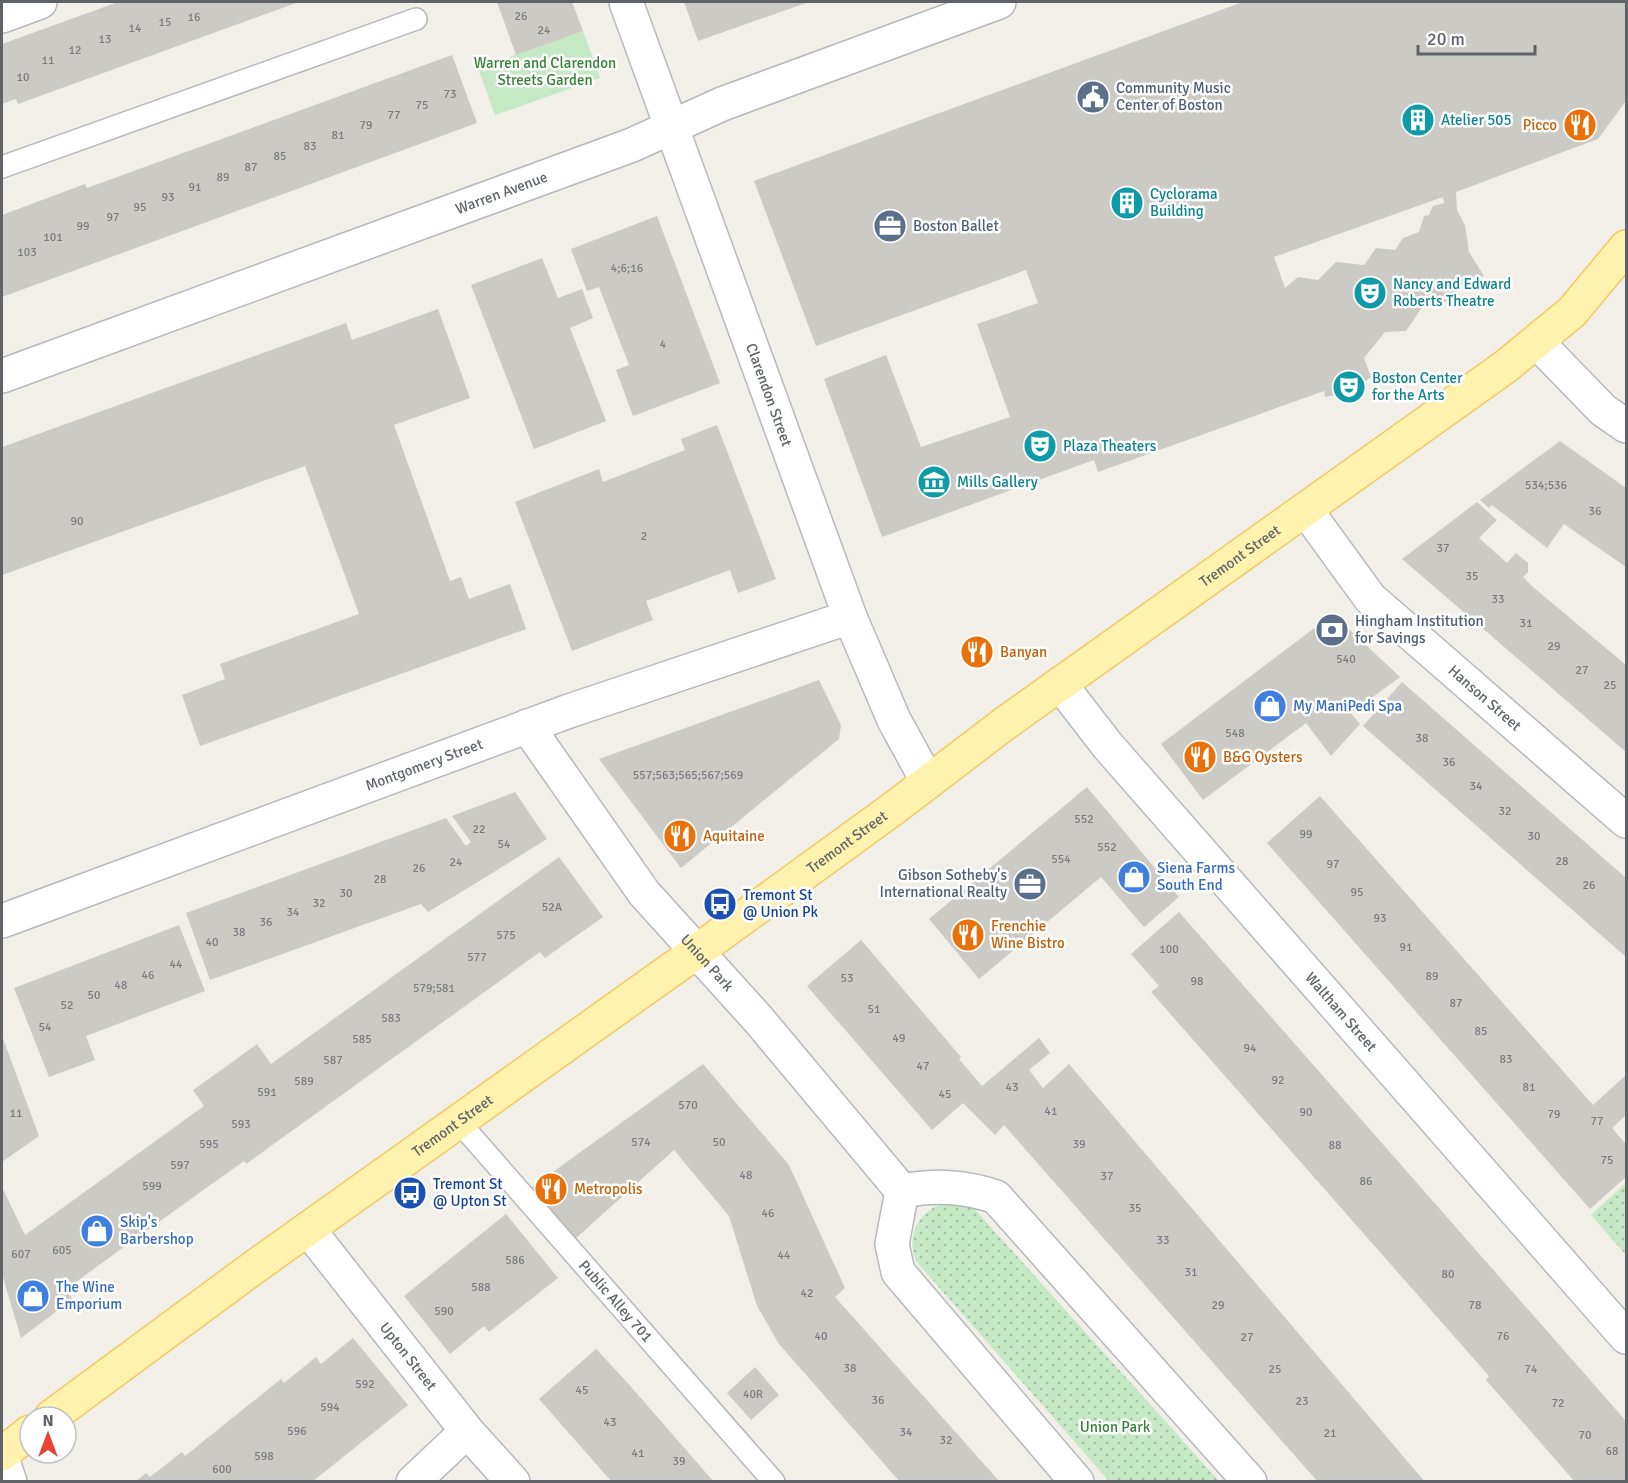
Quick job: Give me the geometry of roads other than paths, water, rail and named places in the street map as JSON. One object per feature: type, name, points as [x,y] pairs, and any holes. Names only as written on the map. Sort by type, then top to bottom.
[{"type":"main road","name":"Tremont Street","points":[[67,1405],[308,1229],[696,952],[1060,684],[1306,510],[1537,342],[1572,312],[1626,247]]},
{"type":"main road","points":[[2,1456],[18,1442]]},
{"type":"street","points":[[2,16],[40,2]]},
{"type":"street","name":"Clarendon Street","points":[[626,2],[850,617],[894,720],[928,782]]},
{"type":"street","name":"Warren Avenue","points":[[2,376],[633,145],[722,104],[999,2]]},
{"type":"street","points":[[1537,342],[1603,410],[1626,426]]},
{"type":"street","name":"Hanson Street","points":[[1306,510],[1370,598],[1626,821]]},
{"type":"street","name":"Montgomery Street","points":[[2,921],[527,726],[850,617]]},
{"type":"street","name":"Waltham Street","points":[[1060,684],[1108,746],[1626,1337]]},
{"type":"street","name":"Union Park","points":[[527,726],[644,893],[758,1019],[902,1191]]},
{"type":"street","points":[[1077,1482],[898,1272],[892,1244],[902,1191],[946,1186],[970,1188],[996,1197],[1251,1482]]},
{"type":"street","name":"Upton Street","points":[[308,1229],[467,1431],[513,1482]]},
{"type":"street","points":[[413,1482],[467,1431]]},
{"type":"street","points":[[2,1456],[10,1482]]},
{"type":"lane","points":[[2,167],[416,19]]},
{"type":"lane","name":"Public Alley 701","points":[[459,1122],[774,1482]]},
{"type":"place","name":"Community Music Center of Boston","points":[[1093,97]]},
{"type":"place","name":"Atelier 505","points":[[1418,120]]},
{"type":"place","name":"Picco","points":[[1580,125]]},
{"type":"place","name":"Cyclorama Building","points":[[1127,203]]},
{"type":"place","name":"Boston Ballet","points":[[890,226]]},
{"type":"place","name":"Nancy and Edward Roberts Theatre","points":[[1370,293]]},
{"type":"place","name":"Boston Center for the Arts","points":[[1349,387]]},
{"type":"place","name":"Plaza Theaters","points":[[1040,446]]},
{"type":"place","name":"Mills Gallery","points":[[934,482]]},
{"type":"place","name":"Hingham Institution for Savings","points":[[1332,630]]},
{"type":"place","name":"Banyan","points":[[977,652]]},
{"type":"place","name":"My ManiPedi Spa","points":[[1270,706]]},
{"type":"place","name":"B&G Oysters","points":[[1200,757]]},
{"type":"place","name":"Aquitaine","points":[[680,836]]},
{"type":"place","name":"Siena Farms South End","points":[[1134,877]]},
{"type":"place","name":"Gibson Sotheby's International Realty","points":[[1030,884]]},
{"type":"place","name":"Tremont St @ Union Pk","points":[[720,904]]},
{"type":"place","name":"Frenchie Wine Bistro","points":[[968,935]]},
{"type":"place","name":"Metropolis","points":[[551,1189]]},
{"type":"place","name":"Tremont St @ Upton St","points":[[410,1193]]},
{"type":"place","name":"Skip's Barbershop","points":[[97,1231]]},
{"type":"place","name":"The Wine Emporium","points":[[33,1296]]},
{"type":"park label","name":"Warren and Clarendon Streets Garden","points":[[545,72]]}]
